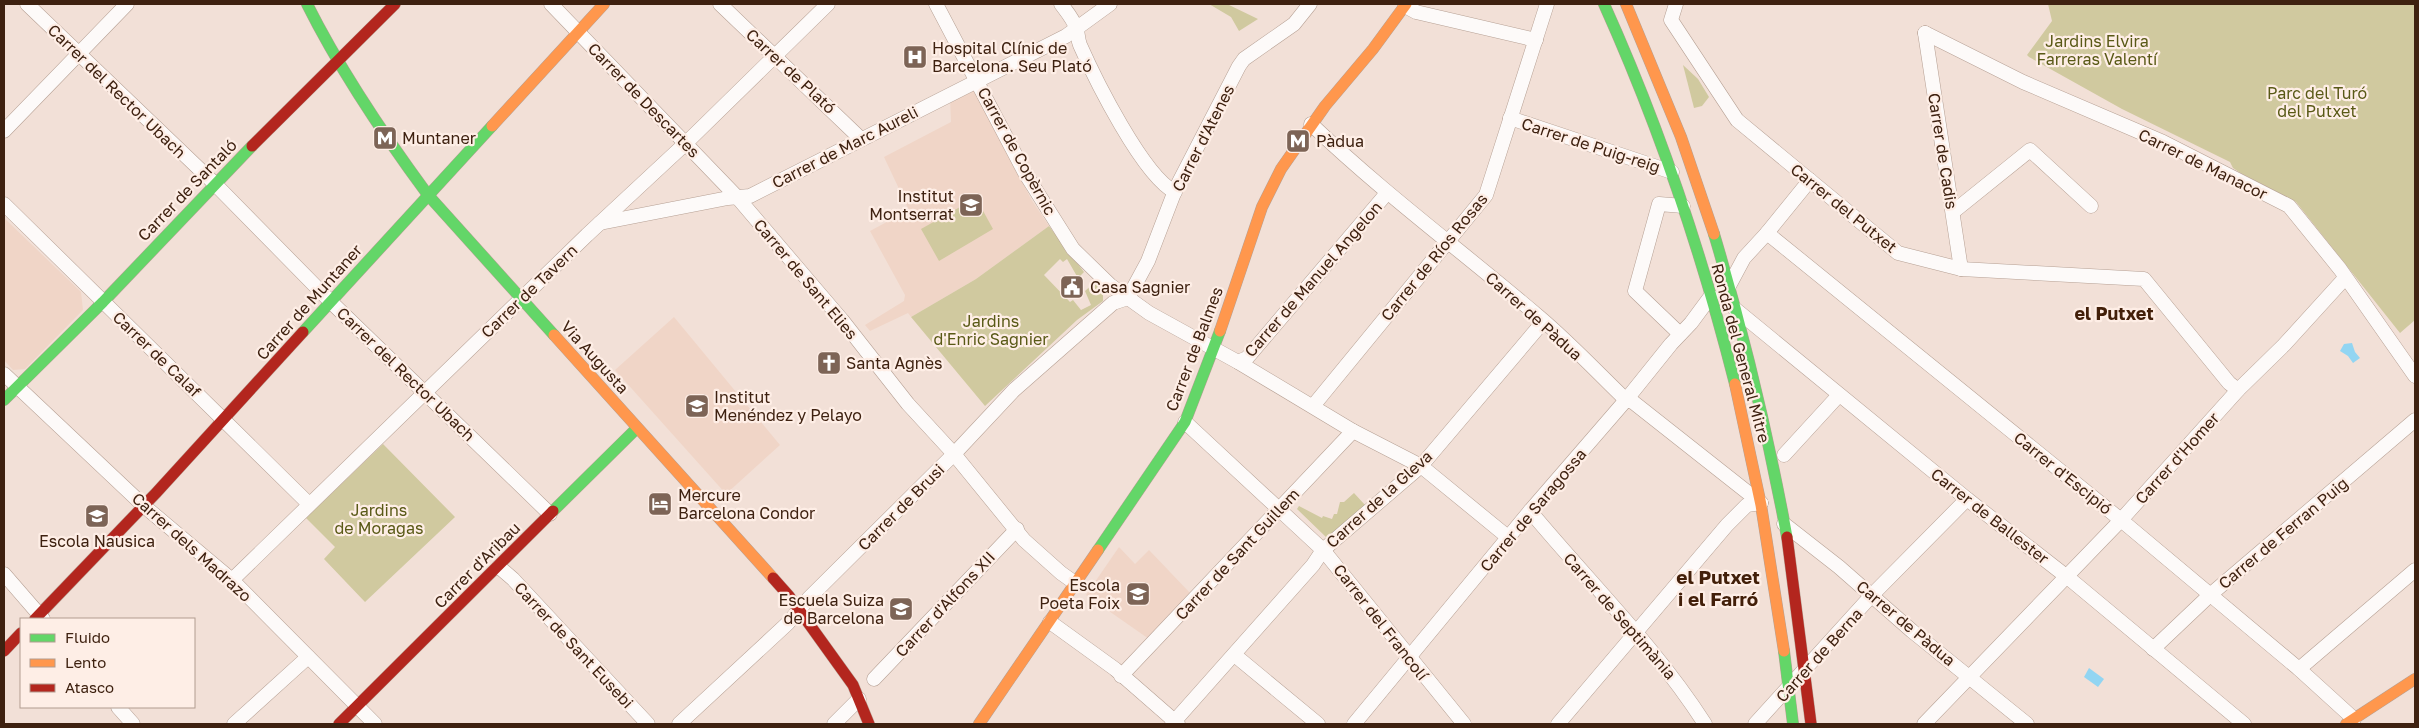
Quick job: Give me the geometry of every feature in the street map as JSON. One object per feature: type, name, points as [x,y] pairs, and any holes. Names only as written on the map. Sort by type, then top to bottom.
[{"type":"main road","name":"Via Augusta","points":[[307,4],[337,63],[380,132],[428,195],[800,609],[853,685],[869,724]]},
{"type":"main road","name":"Carrer de Santaló","points":[[4,400],[103,302],[214,183],[395,4]]},
{"type":"main road","name":"Carrer de Muntaner","points":[[39,618],[604,4]]},
{"type":"main road","name":"Ronda del General Mitre","points":[[1604,4],[1629,60],[1684,206],[1737,389],[1771,559],[1793,724]]},
{"type":"main road","name":"Ronda del General Mitre","points":[[1626,4],[1663,91],[1700,191],[1729,286],[1760,402],[1784,524],[1811,724]]},
{"type":"main road","name":"Carrer de Balmes","points":[[979,724],[1185,422],[1215,350],[1262,207],[1281,169],[1312,124],[1405,5]]},
{"type":"main road","name":"Carrer d'Aribau","points":[[339,724],[637,428]]},
{"type":"main road","points":[[1761,503],[1784,524]]},
{"type":"main road","points":[[4,651],[20,634]]},
{"type":"main road","points":[[2350,722],[2415,679]]},
{"type":"street","name":"Carrer del Rector Ubach","points":[[26,4],[214,183],[331,302],[550,514]]},
{"type":"street","points":[[4,131],[127,4]]},
{"type":"street","name":"Carrer de Descartes","points":[[550,4],[737,197]]},
{"type":"street","name":"Carrer de Plató","points":[[720,4],[861,139]]},
{"type":"street","name":"Carrer de Tavern","points":[[232,580],[828,4]]},
{"type":"street","points":[[1061,4],[1072,18],[1079,42],[1122,127],[1165,186],[1175,192]]},
{"type":"street","name":"Carrer de Marc Aureli","points":[[599,224],[750,196],[1076,29],[1110,4]]},
{"type":"street","name":"Carrer d'Atenes","points":[[1128,298],[1148,261],[1175,192],[1244,59],[1294,24],[1310,4]]},
{"type":"street","name":"Carrer de Ríos Rosas","points":[[1313,406],[1486,195],[1547,4]]},
{"type":"street","name":"Carrer del Putxet","points":[[1676,4],[1672,20],[1738,120],[1898,253],[1961,269],[2144,279],[2223,376],[2238,390]]},
{"type":"street","name":"Carrer de Copèrnic","points":[[941,5],[1025,173],[1073,248],[1110,285],[1149,313],[1238,362],[1353,430],[1421,466],[1509,538]]},
{"type":"street","points":[[1405,5],[1416,12],[1536,40]]},
{"type":"street","name":"Carrer de Cadis","points":[[1925,33],[1961,269]]},
{"type":"street","name":"Carrer de Manacor","points":[[1925,33],[2023,82],[2163,142],[2289,206],[2345,278],[2415,376]]},
{"type":"street","name":"Carrer de Puig-reig","points":[[1510,118],[1672,172]]},
{"type":"street","name":"Carrer de Pàdua","points":[[1312,124],[1387,194],[1448,241],[1543,322],[1626,400],[1633,402],[1761,503]]},
{"type":"street","points":[[1952,212],[2030,150],[2092,206]]},
{"type":"street","points":[[1729,286],[1744,258],[1767,234],[1810,180]]},
{"type":"street","name":"Carrer de Manuel Angelon","points":[[1238,362],[1247,358],[1387,194]]},
{"type":"street","name":"Carrer de Sant Elies","points":[[737,197],[842,320],[908,404],[954,454],[1027,543],[1061,573],[1076,583]]},
{"type":"street","name":"Carrer de Calaf","points":[[4,204],[309,504]]},
{"type":"street","points":[[1680,334],[1635,291],[1659,204],[1684,206]]},
{"type":"street","name":"Carrer d'Escipió","points":[[1767,234],[2121,520],[2299,669],[2350,722]]},
{"type":"street","name":"Carrer d'Homer","points":[[1924,724],[2121,520],[2238,390],[2284,345],[2345,278]]},
{"type":"street","name":"Carrer de Saragossa","points":[[1354,724],[1530,511],[1680,334],[1692,323],[1711,296]]},
{"type":"street","name":"Carrer de Brusi","points":[[679,724],[788,623],[1032,373],[1113,303],[1128,298]]},
{"type":"street","name":"Carrer de Ballester","points":[[1735,308],[1967,499],[2066,576],[2244,724]]},
{"type":"street","name":"Carrer de la Gleva","points":[[1175,723],[1313,565],[1323,550],[1421,466],[1543,322]]},
{"type":"street","name":"Carrer dels Madrazo","points":[[4,374],[144,506],[232,580],[376,724]]},
{"type":"street","points":[[1784,455],[1839,395]]},
{"type":"street","name":"Carrer de Ferran Puig","points":[[2153,650],[2210,595],[2415,420]]},
{"type":"street","name":"Carrer del Francolí","points":[[1185,422],[1280,508],[1323,550],[1464,724]]},
{"type":"street","name":"Carrer de Sant Guillem","points":[[1121,676],[1353,430]]},
{"type":"street","name":"Carrer de Berna","points":[[1755,724],[1872,595],[1967,499]]},
{"type":"street","points":[[1558,724],[1746,504],[1761,503]]},
{"type":"street","name":"Carrer de Septimània","points":[[1530,511],[1647,644],[1681,687],[1704,724]]},
{"type":"street","name":"Carrer de Pàdua","points":[[1784,524],[2026,724]]},
{"type":"street","name":"Carrer d'Alfons XII","points":[[874,679],[1017,529]]},
{"type":"street","name":"Carrer de Sant Eusebi","points":[[499,567],[513,579],[648,724]]},
{"type":"street","points":[[2299,669],[2415,570]]},
{"type":"street","points":[[4,574],[39,618]]},
{"type":"street","points":[[1050,622],[1121,676],[1175,723]]},
{"type":"street","points":[[234,724],[308,657]]},
{"type":"street","points":[[1237,657],[1318,724]]},
{"type":"street","points":[[834,724],[859,699]]},
{"type":"street","points":[[119,708],[132,724]]},
{"type":"shaded area","name":"Institut Montserrat","points":[[974,88],[1031,199],[1049,226],[976,279],[911,317],[908,313],[870,331],[865,325],[904,301],[905,295],[870,231],[909,210],[884,157],[951,122],[950,98]]},
{"type":"shaded area","points":[[4,218],[81,292],[83,310],[25,369],[13,370],[4,360]]},
{"type":"shaded area","name":"Institut Menéndez y Pelayo","points":[[674,317],[780,445],[726,494],[615,370]]},
{"type":"shaded area","name":"Escola Poeta Foix","points":[[1119,547],[1135,564],[1149,550],[1190,593],[1149,639],[1086,595]]},
{"type":"green space","points":[[1209,4],[1227,4],[1258,19],[1239,31],[1231,17]]},
{"type":"green space","name":"Parc del Turó del Putxet","points":[[2048,4],[2415,4],[2415,320],[2400,333],[2296,202],[2242,174],[2233,168],[2230,162],[2122,109],[2029,57],[2027,55],[2052,21]]},
{"type":"green space","points":[[1683,65],[1698,79],[1709,97],[1702,106],[1694,108]]},
{"type":"green space","points":[[976,198],[993,229],[939,261],[921,229]]},
{"type":"green space","name":"Jardins d'Enric Sagnier","points":[[1049,226],[1084,272],[1078,278],[1067,259],[1063,262],[1060,259],[1044,275],[1070,302],[1073,300],[1081,310],[1091,305],[1085,291],[1095,282],[1103,289],[1103,301],[1077,320],[985,406],[911,317],[976,279]]},
{"type":"green space","name":"Jardins de Moragas","points":[[383,444],[455,517],[365,602],[324,559],[335,547],[306,518]]},
{"type":"green space","points":[[1354,493],[1365,505],[1327,538],[1297,509],[1299,506],[1322,518],[1323,516],[1332,519],[1334,514],[1337,514],[1340,502],[1344,502]]},
{"type":"water","points":[[2352,343],[2355,352],[2360,358],[2353,363],[2348,356],[2340,351],[2344,344]]},
{"type":"water","points":[[2089,668],[2104,679],[2098,687],[2084,677]]},
{"type":"traffic: fast","points":[[307,4],[363,102],[428,195],[554,335]]},
{"type":"traffic: fast","points":[[1604,4],[1643,97],[1678,191],[1694,239],[1735,384]]},
{"type":"traffic: fast","points":[[303,332],[492,126]]},
{"type":"traffic: fast","points":[[4,400],[103,302],[252,146]]},
{"type":"traffic: fast","points":[[1714,234],[1755,385],[1787,537]]},
{"type":"traffic: fast","points":[[1098,550],[1185,422],[1220,331]]},
{"type":"traffic: fast","points":[[553,511],[637,428]]},
{"type":"traffic: fast","points":[[1784,651],[1793,724]]},
{"type":"traffic: slow","points":[[492,126],[604,4]]},
{"type":"traffic: slow","points":[[1220,331],[1262,207],[1281,169],[1325,106],[1373,49],[1406,4]]},
{"type":"traffic: slow","points":[[1626,4],[1681,137],[1714,234]]},
{"type":"traffic: slow","points":[[554,335],[773,578]]},
{"type":"traffic: slow","points":[[1735,384],[1761,505],[1784,651]]},
{"type":"traffic: slow","points":[[979,724],[1098,550]]},
{"type":"traffic: slow","points":[[2346,724],[2415,679]]},
{"type":"traffic: jam","points":[[252,146],[395,4]]},
{"type":"traffic: jam","points":[[36,618],[156,493],[303,332]]},
{"type":"traffic: jam","points":[[339,724],[553,511]]},
{"type":"traffic: jam","points":[[1787,537],[1811,724]]},
{"type":"traffic: jam","points":[[773,578],[789,596],[853,685],[869,724]]},
{"type":"traffic: jam","points":[[4,651],[20,634]]},
{"type":"place","name":"Hospital Clínic de Barcelona. Seu Plató","points":[[915,57]]},
{"type":"place","name":"Muntaner","points":[[385,138]]},
{"type":"place","name":"Pàdua","points":[[1298,141]]},
{"type":"place","name":"Institut Montserrat","points":[[971,205]]},
{"type":"place","name":"Casa Sagnier","points":[[1072,287]]},
{"type":"place","name":"Santa Agnès","points":[[829,363]]},
{"type":"place","name":"Institut Menéndez y Pelayo","points":[[697,406]]},
{"type":"place","name":"Mercure Barcelona Condor","points":[[660,504]]},
{"type":"place","name":"Escola Nausica","points":[[97,516]]},
{"type":"place","name":"Escola Poeta Foix","points":[[1138,594]]},
{"type":"place","name":"Escuela Suiza de Barcelona","points":[[901,609]]},
{"type":"district","name":"el Putxet","points":[[2114,313]]},
{"type":"district","name":"el Putxet i el Farró","points":[[1718,587]]},
{"type":"park label","name":"Jardins Elvira Farreras Valentí","points":[[2097,50]]}]
